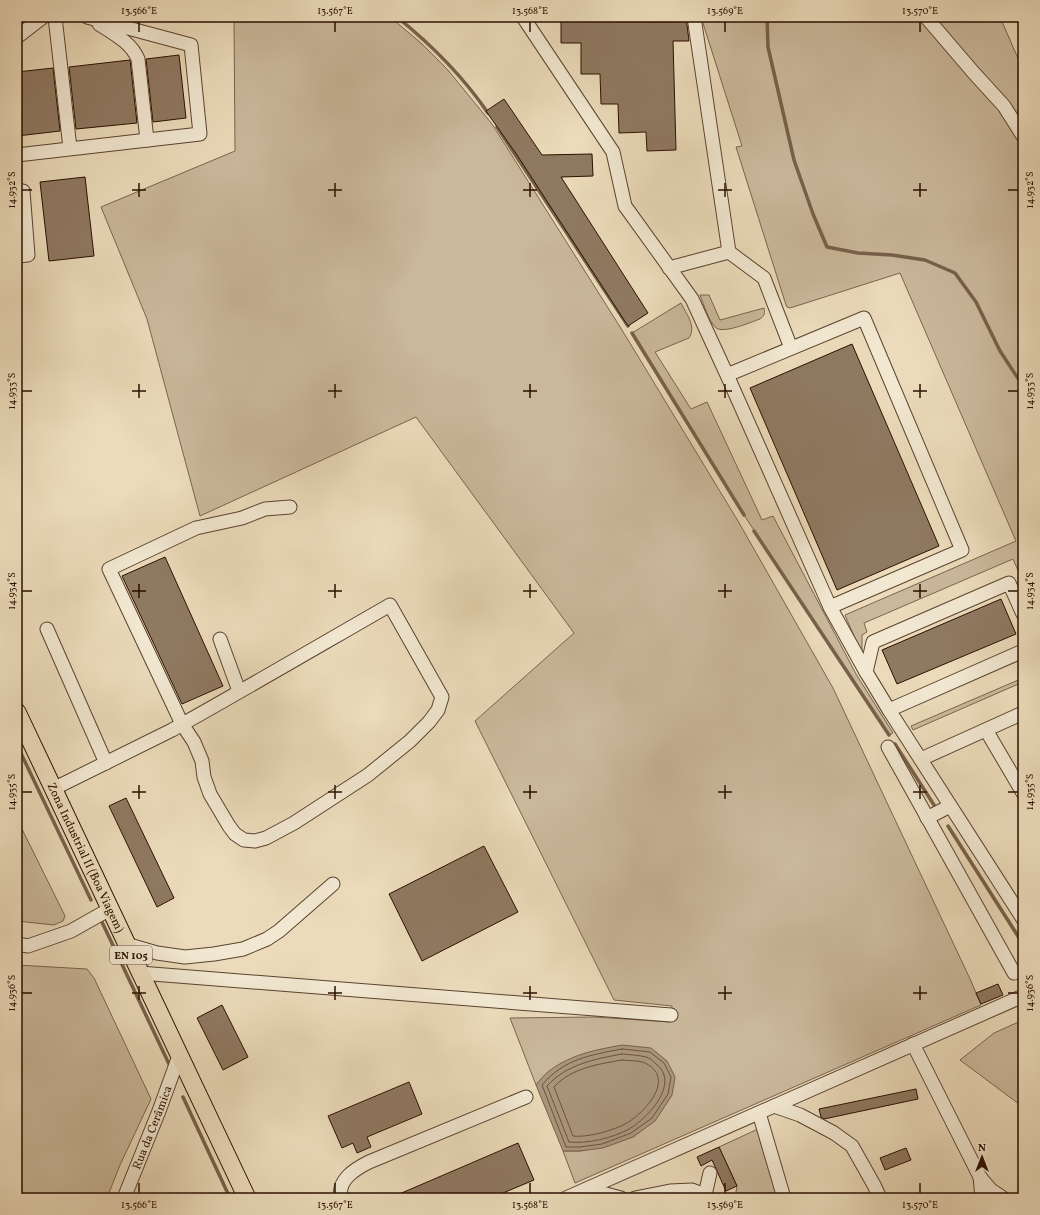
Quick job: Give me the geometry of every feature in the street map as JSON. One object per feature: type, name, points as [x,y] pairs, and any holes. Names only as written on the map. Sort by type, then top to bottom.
[{"type":"main road","name":"Zona Industrial II (Boa Viagem)","points":[[17,712],[247,1198]]},
{"type":"street","points":[[17,37],[43,17]]},
{"type":"street","points":[[55,17],[70,148]]},
{"type":"street","points":[[88,17],[130,45],[135,52],[138,59],[147,140]]},
{"type":"street","points":[[17,155],[200,134],[191,45],[88,17]]},
{"type":"street","points":[[523,17],[613,152],[625,206],[692,299],[830,607],[866,672],[1023,919]]},
{"type":"street","points":[[694,17],[729,252],[764,278],[792,348]]},
{"type":"street","points":[[926,17],[1004,106],[1023,136]]},
{"type":"street","points":[[17,256],[28,256],[23,191]]},
{"type":"street","points":[[670,268],[729,252]]},
{"type":"street","points":[[727,375],[864,318],[962,550],[830,607]]},
{"type":"street","points":[[54,789],[182,724],[390,605],[442,697],[438,710],[429,722],[368,775],[294,823],[266,838],[255,841],[244,840],[235,834],[228,826],[210,794],[204,777],[202,761],[194,742],[182,724],[109,569],[196,528],[242,518],[265,509],[290,507]]},
{"type":"street","points":[[866,672],[873,642],[1009,583],[1023,614]]},
{"type":"street","points":[[47,630],[106,763]]},
{"type":"street","points":[[220,638],[240,691]]},
{"type":"street","points":[[890,710],[1023,651]]},
{"type":"street","points":[[920,759],[1023,713]]},
{"type":"street","points":[[986,730],[1023,793]]},
{"type":"street","points":[[888,747],[1014,973]]},
{"type":"street","points":[[927,818],[950,806]]},
{"type":"street","points":[[126,944],[156,953],[185,956],[214,954],[243,949],[267,940],[333,884]]},
{"type":"street","points":[[17,944],[28,946],[71,931],[110,909]]},
{"type":"street","points":[[140,973],[671,1015]]},
{"type":"street","points":[[566,1198],[1023,996]]},
{"type":"street","points":[[914,1044],[980,1176],[991,1190],[1003,1198]]},
{"type":"street","name":"Rua da Cerâmica","points":[[124,1198],[159,1111],[179,1056]]},
{"type":"street","points":[[341,1198],[341,1187],[350,1173],[358,1167],[526,1097]]},
{"type":"street","points":[[774,1106],[800,1115],[834,1133],[852,1146],[880,1198]]},
{"type":"street","points":[[759,1113],[784,1198]]},
{"type":"street","points":[[635,1198],[670,1191],[692,1190],[704,1197],[710,1173]]},
{"type":"street","points":[[980,1176],[982,1198]]},
{"type":"street","points":[[587,1189],[621,1198]]},
{"type":"shaded area","points":[[234,17],[390,17],[422,44],[447,69],[492,124],[622,330],[738,521],[833,688],[981,1005],[575,1183],[563,1151],[580,1151],[633,1137],[655,1120],[672,1095],[548,1072],[536,1085],[510,1018],[595,1017],[670,1022],[672,1006],[614,1000],[475,721],[574,633],[416,417],[200,516],[147,319],[101,207],[235,151]]},
{"type":"shaded area","points":[[701,17],[1000,17],[1023,70],[1023,574],[1020,575],[1013,559],[864,623],[867,632],[862,635],[862,655],[845,615],[1016,541],[900,273],[790,308],[787,307],[736,147],[742,146]]},
{"type":"shaded area","points":[[700,295],[709,295],[720,320],[764,308],[764,314],[760,319],[744,325],[724,330],[719,329],[715,327],[711,321]]},
{"type":"shaded area","points":[[681,303],[688,316],[692,329],[689,338],[655,352],[691,409],[707,402],[762,520],[773,516],[856,674],[893,733],[889,735],[744,515],[632,333]]},
{"type":"shaded area","points":[[1023,678],[1023,682],[913,730],[911,726]]},
{"type":"shaded area","points":[[17,819],[65,916],[63,921],[54,925],[17,921]]},
{"type":"shaded area","points":[[17,965],[87,969],[94,978],[151,1099],[120,1165],[107,1198],[17,1198]]},
{"type":"shaded area","points":[[1023,1020],[1023,1107],[960,1060],[994,1033]]},
{"type":"shaded area","points":[[758,1129],[784,1198],[735,1198],[737,1186],[719,1147]]},
{"type":"water","points":[[622,1045],[651,1048],[667,1061],[675,1077],[672,1095],[655,1121],[633,1137],[603,1148],[580,1151],[563,1151],[536,1085],[549,1071],[566,1060],[593,1051]]},
{"type":"building","points":[[561,17],[686,17],[689,41],[673,41],[676,150],[647,151],[646,132],[619,133],[618,104],[601,104],[600,74],[581,74],[581,43],[561,43]]},
{"type":"building","points":[[179,55],[186,118],[153,122],[146,59]]},
{"type":"building","points":[[130,60],[137,123],[76,129],[69,67]]},
{"type":"building","points":[[53,68],[60,131],[17,136],[17,72]]},
{"type":"building","points":[[504,99],[542,155],[592,154],[593,176],[561,177],[648,313],[628,326],[517,155],[486,111]]},
{"type":"building","points":[[85,177],[94,256],[49,261],[40,182]]},
{"type":"building","points":[[852,344],[939,546],[837,590],[750,388]]},
{"type":"building","points":[[165,557],[223,686],[182,704],[122,576]]},
{"type":"building","points":[[1001,599],[1016,634],[897,684],[882,650]]},
{"type":"building","points":[[126,798],[174,898],[157,907],[109,806]]},
{"type":"building","points":[[484,846],[518,912],[422,961],[389,894]]},
{"type":"building","points":[[998,984],[1003,995],[981,1004],[976,993]]},
{"type":"building","points":[[222,1005],[248,1057],[223,1070],[197,1018]]},
{"type":"building","points":[[409,1082],[422,1114],[367,1137],[371,1147],[357,1153],[353,1143],[342,1148],[328,1116]]},
{"type":"building","points":[[916,1089],[918,1099],[824,1119],[821,1117],[819,1109]]},
{"type":"building","points":[[518,1143],[534,1180],[491,1198],[390,1198]]},
{"type":"building","points":[[719,1147],[737,1186],[726,1191],[712,1160],[701,1166],[697,1157]]},
{"type":"building","points":[[906,1148],[911,1160],[885,1170],[880,1158]]},
{"type":"waterway","points":[[397,17],[423,39],[446,62],[468,86],[488,113]]},
{"type":"waterway","points":[[767,17],[768,47],[794,160],[813,214],[827,247],[858,253],[892,255],[925,260],[955,273],[976,302],[1000,351],[1023,386]]},
{"type":"waterway","points":[[497,127],[628,326]]},
{"type":"waterway","points":[[632,333],[744,515]]},
{"type":"waterway","points":[[754,531],[889,735]]},
{"type":"waterway","points":[[895,744],[934,805]]},
{"type":"waterway","points":[[17,745],[91,900]]},
{"type":"waterway","points":[[948,826],[1023,944]]},
{"type":"waterway","points":[[101,920],[169,1064]]},
{"type":"waterway","points":[[183,1097],[230,1198]]}]
